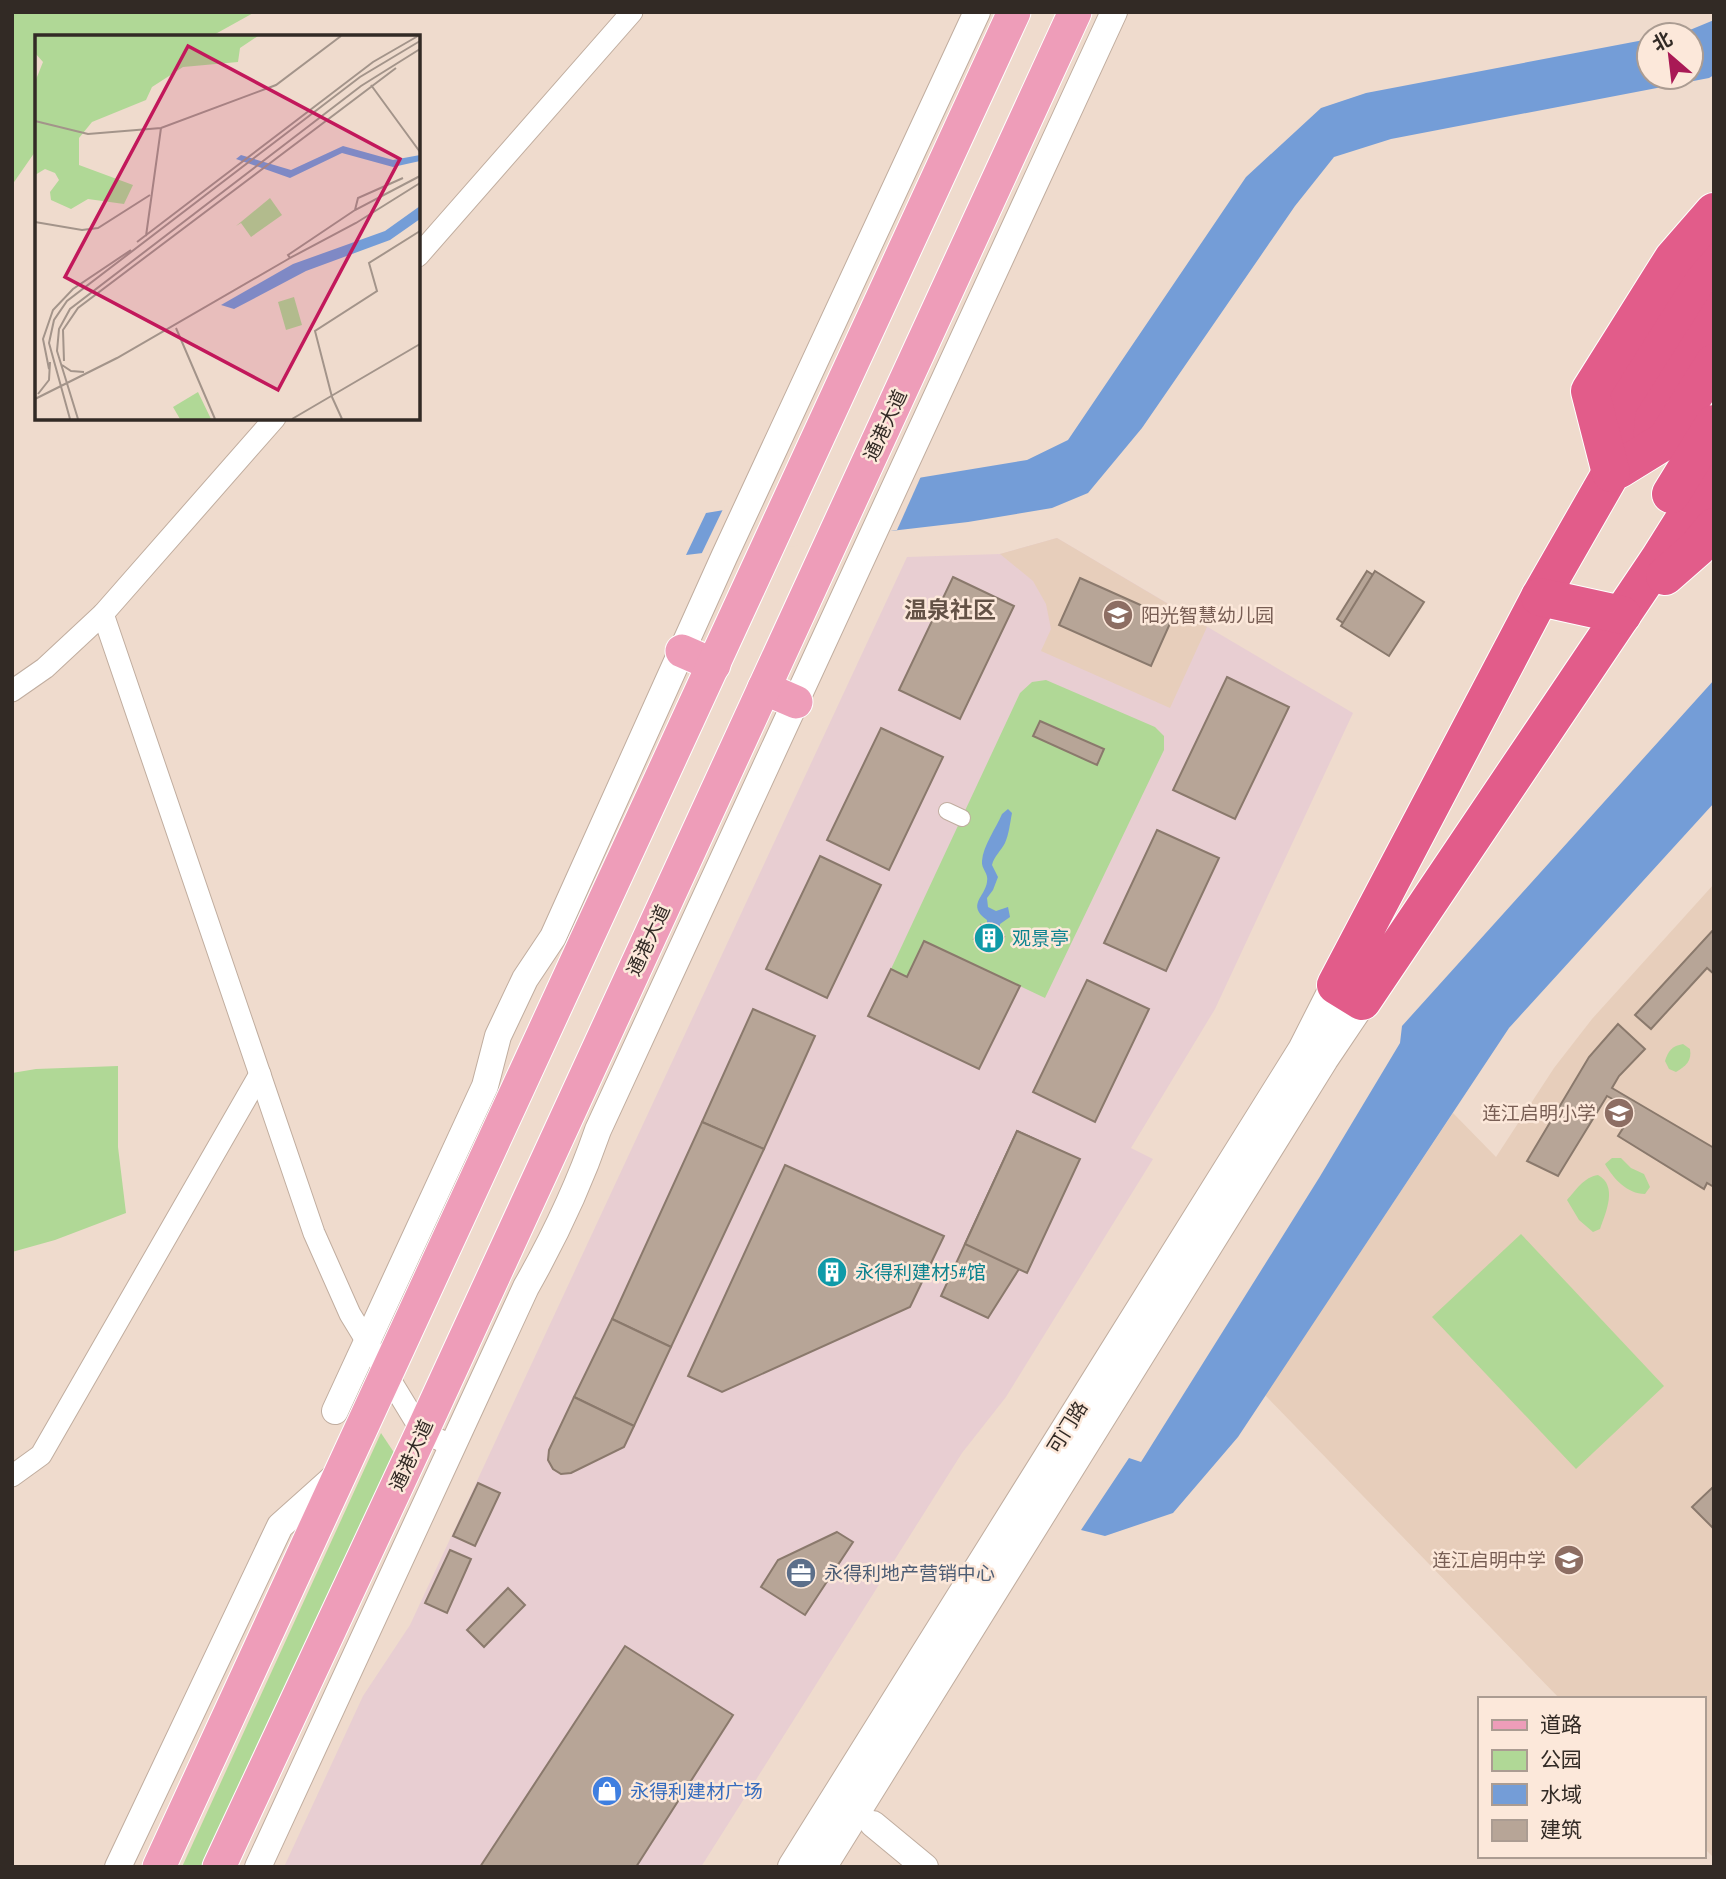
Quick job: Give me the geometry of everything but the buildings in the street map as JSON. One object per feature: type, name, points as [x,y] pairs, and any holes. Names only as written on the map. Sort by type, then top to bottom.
[{"type":"highway","points":[[1611,473],[1590,391],[1673,259],[1714,212]]},
{"type":"highway","points":[[1611,473],[1603,399],[1703,242],[1714,230]]},
{"type":"highway","points":[[1611,473],[1617,407],[1714,253]]},
{"type":"highway","points":[[1611,473],[1631,415],[1714,282]]},
{"type":"highway","points":[[1349,993],[1540,597],[1611,473],[1714,310]]},
{"type":"highway","points":[[1611,473],[1654,433],[1714,338]]},
{"type":"highway","points":[[1611,473],[1666,440],[1714,363]]},
{"type":"highway","points":[[1611,473],[1678,448],[1714,389]]},
{"type":"highway","points":[[1622,615],[1640,545],[1714,424]]},
{"type":"highway","points":[[1622,615],[1651,549],[1714,448]]},
{"type":"highway","points":[[1349,993],[1622,615],[1714,472]]},
{"type":"highway","points":[[1622,615],[1677,556],[1714,499]]},
{"type":"highway","points":[[1622,615],[1697,548],[1714,527]]},
{"type":"highway","points":[[1540,597],[1622,615]]},
{"type":"main road","points":[[159,1867],[1014,12]]},
{"type":"main road","name":"通港大道","points":[[219,1867],[1075,12]]},
{"type":"main road","points":[[682,651],[714,665]]},
{"type":"main road","points":[[764,688],[796,702]]},
{"type":"main road","name":"可门路","points":[[793,1867],[1303,1050],[1349,993]]},
{"type":"main road","name":"可门路","points":[[821,1867],[1323,1059],[1349,993]]},
{"type":"street","points":[[420,254],[632,12]]},
{"type":"street","points":[[335,1411],[485,1086],[498,1036],[524,979],[553,937],[724,557],[977,12]]},
{"type":"street","points":[[258,1867],[526,1287],[583,1175],[598,1130],[1114,12]]},
{"type":"street","points":[[12,691],[45,668],[103,614],[273,420]]},
{"type":"street","points":[[103,614],[314,1233],[350,1314],[422,1432],[453,1446]]},
{"type":"street","points":[[12,1476],[41,1455],[260,1074]]},
{"type":"street","points":[[118,1867],[280,1526],[343,1469]]},
{"type":"street","points":[[873,1824],[925,1867]]},
{"type":"shaded area","points":[[1057,538],[1353,713],[1215,1009],[1131,1148],[1153,1159],[1006,1397],[962,1453],[701,1867],[284,1867],[363,1696],[410,1625],[907,557],[1000,554]]},
{"type":"shaded area","name":"阳光智慧幼儿园","points":[[1057,538],[1207,627],[1170,708],[1041,651],[1051,629],[1046,604],[1033,581],[1000,554]]},
{"type":"shaded area","name":"连江启明中学","points":[[1714,884],[1714,1858],[1705,1849],[1705,1697],[1558,1697],[1265,1395],[1453,1113],[1496,1157],[1554,1068],[1592,1019]]},
{"type":"green space","points":[[12,12],[255,12],[214,35],[35,35],[35,152],[12,185]]},
{"type":"green space","points":[[1046,680],[1155,727],[1164,736],[1164,750],[1045,998],[925,941],[907,977],[891,969],[1020,693],[1032,682]]},
{"type":"green space","points":[[1683,1044],[1690,1049],[1690,1057],[1676,1072],[1669,1069],[1665,1061],[1671,1050]]},
{"type":"green space","points":[[118,1066],[118,1147],[126,1213],[55,1240],[12,1252],[12,1073],[36,1069]]},
{"type":"green space","points":[[1612,1158],[1621,1158],[1631,1168],[1644,1174],[1650,1187],[1645,1194],[1632,1191],[1616,1180],[1605,1164]]},
{"type":"green space","points":[[1598,1175],[1608,1186],[1609,1200],[1600,1229],[1593,1232],[1579,1220],[1567,1200],[1584,1181]]},
{"type":"green space","points":[[1521,1234],[1664,1386],[1576,1469],[1432,1317]]},
{"type":"green space","points":[[381,1433],[395,1454],[201,1867],[182,1867]]},
{"type":"water","points":[[1714,20],[1714,75],[1705,79],[1705,24]]},
{"type":"water","points":[[1635,42],[1635,91],[1641,91],[1391,139],[1334,157],[1295,206],[1142,428],[1088,493],[1052,508],[968,522],[686,555],[706,513],[1027,460],[1068,440],[1246,177],[1321,108],[1366,93]]},
{"type":"water","points":[[1714,680],[1714,803],[1509,1028],[1238,1437],[1173,1513],[1105,1536],[1081,1530],[1129,1458],[1141,1462],[1400,1043],[1402,1026]]},
{"type":"water","points":[[1008,809],[1012,813],[1008,836],[994,859],[992,865],[998,877],[987,898],[988,907],[996,911],[1008,907],[1010,917],[1000,924],[999,932],[987,926],[987,920],[981,915],[977,905],[987,882],[982,864],[983,855],[1002,814]]},
{"type":"pier","points":[[922,474],[897,530],[796,546],[700,557],[724,507]]},
{"type":"place","name":"阳光智慧幼儿园","points":[[1118,615]]},
{"type":"place","name":"观景亭","points":[[989,938]]},
{"type":"place","name":"连江启明小学","points":[[1619,1113]]},
{"type":"place","name":"永得利建材5#馆","points":[[832,1272]]},
{"type":"place","name":"连江启明中学","points":[[1569,1560]]},
{"type":"place","name":"永得利地产营销中心","points":[[801,1573]]},
{"type":"place","name":"永得利建材广场","points":[[607,1791]]},
{"type":"district","name":"温泉社区","points":[[950,609]]}]
